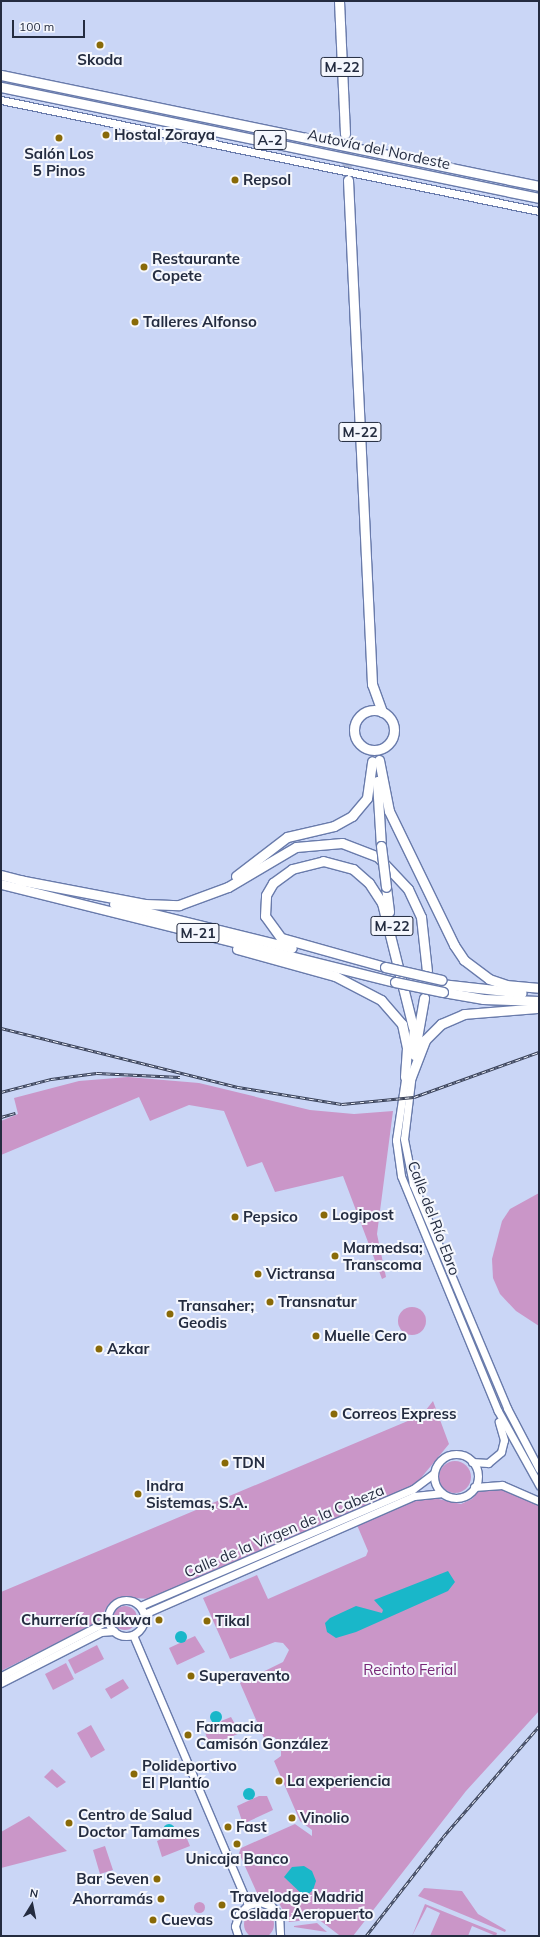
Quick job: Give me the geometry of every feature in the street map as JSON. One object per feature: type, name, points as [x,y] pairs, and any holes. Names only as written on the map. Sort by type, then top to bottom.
[{"type":"highway","name":"M-22","points":[[339,1],[345,134]]},
{"type":"highway","name":"Autovía del Nordeste","points":[[1,75],[539,186]]},
{"type":"highway","name":"Autovía del Nordeste","points":[[1,87],[539,198]]},
{"type":"highway","name":"M-22","points":[[348,180],[372,684],[382,712],[390,719],[394,729],[391,740],[375,761]]},
{"type":"highway","name":"M-22","points":[[372,684],[364,714],[357,721],[354,733],[375,761],[381,846],[386,888],[398,965],[413,1027]]},
{"type":"highway","points":[[364,714],[382,712]]},
{"type":"highway","points":[[365,748],[384,748]]},
{"type":"highway","points":[[208,897],[279,841],[352,816],[367,798],[375,761]]},
{"type":"highway","points":[[375,761],[389,811],[458,950],[489,979],[506,985],[539,988]]},
{"type":"highway","points":[[19,880],[157,905],[179,905],[208,897],[296,847],[331,842],[365,850],[390,866],[408,889],[421,917],[427,971]]},
{"type":"highway","points":[[385,969],[281,938],[265,916],[266,895],[273,883],[292,869],[311,862],[334,862],[353,869],[369,883],[382,903],[398,965]]},
{"type":"highway","name":"M-21","points":[[1,875],[385,969],[442,985],[483,999],[539,1001]]},
{"type":"highway","name":"M-21","points":[[1,884],[395,982],[539,993]]},
{"type":"highway","points":[[127,915],[335,976],[372,993],[402,1024],[407,1048],[408,1077]]},
{"type":"highway","points":[[414,1057],[424,998]]},
{"type":"highway","points":[[408,1077],[425,1040],[441,1024],[464,1014],[539,1008]]},
{"type":"main road","points":[[1,100],[539,211]]},
{"type":"main road","name":"Calle del Río Ebro","points":[[413,1027],[404,1139],[413,1184],[510,1415],[539,1469]]},
{"type":"main road","name":"Calle del Río Ebro","points":[[413,1027],[414,1057],[408,1077],[396,1140],[401,1176],[513,1444],[539,1485]]},
{"type":"main road","points":[[472,1462],[477,1475],[474,1487],[463,1497],[441,1492],[434,1473],[446,1456],[460,1455],[472,1462],[492,1461],[501,1452],[504,1440],[481,1369]]},
{"type":"main road","name":"Calle de la Virgen de la Cabeza","points":[[140,1606],[413,1489],[434,1473]]},
{"type":"main road","points":[[474,1487],[502,1485],[539,1501]]},
{"type":"main road","name":"Calle de la Virgen de la Cabeza","points":[[144,1614],[414,1496],[441,1492]]},
{"type":"main road","points":[[1,1676],[109,1620],[118,1603],[126,1600],[140,1606],[144,1614],[142,1628],[133,1635],[122,1636],[114,1631],[109,1620]]},
{"type":"main road","points":[[1,1683],[101,1632],[114,1631]]},
{"type":"main road","points":[[133,1635],[248,1905]]},
{"type":"main road","points":[[238,1936],[236,1919],[248,1905],[260,1902],[274,1908],[282,1922],[282,1935]]},
{"type":"green space","points":[[128,1077],[199,1083],[310,1110],[354,1114],[393,1111],[377,1234],[386,1277],[382,1279],[343,1176],[275,1192],[262,1162],[247,1167],[224,1111],[189,1105],[150,1121],[139,1097],[1,1155],[1,1121],[18,1114],[14,1098],[79,1081]]},
{"type":"green space","points":[[539,1193],[539,1326],[516,1311],[500,1294],[493,1278],[492,1259],[502,1221],[510,1209]]},
{"type":"green space","points":[[412,1307],[422,1311],[426,1321],[422,1331],[412,1335],[402,1331],[398,1321],[402,1311]]},
{"type":"green space","points":[[433,1401],[449,1444],[416,1484],[150,1599],[118,1597],[108,1605],[98,1622],[1,1671],[1,1592],[422,1415]]},
{"type":"green space","points":[[452,1461],[458,1461],[468,1468],[471,1477],[470,1483],[464,1490],[458,1493],[452,1493],[442,1486],[439,1480],[439,1474],[446,1464]]},
{"type":"green space","name":"Recinto Ferial","points":[[498,1488],[539,1505],[539,1711],[466,1791],[353,1936],[339,1935],[318,1919],[289,1922],[279,1903],[257,1893],[239,1853],[241,1848],[295,1824],[312,1836],[312,1830],[300,1821],[274,1761],[281,1756],[281,1745],[274,1737],[264,1738],[240,1683],[283,1662],[289,1650],[283,1643],[275,1642],[230,1659],[203,1598],[257,1575],[268,1599],[366,1556],[368,1551],[357,1525],[425,1496],[461,1504],[472,1499],[480,1489]]},
{"type":"green space","points":[[125,1606],[134,1609],[137,1618],[134,1627],[125,1630],[116,1627],[113,1618],[116,1609]]},
{"type":"green space","points":[[195,1636],[205,1652],[177,1665],[169,1648]]},
{"type":"green space","points":[[97,1645],[104,1659],[75,1674],[68,1660]]},
{"type":"green space","points":[[66,1663],[74,1679],[53,1690],[45,1674]]},
{"type":"green space","points":[[123,1679],[129,1688],[111,1699],[105,1689]]},
{"type":"green space","points":[[231,1717],[240,1733],[209,1746],[204,1728]]},
{"type":"green space","points":[[91,1725],[105,1750],[91,1758],[77,1733]]},
{"type":"green space","points":[[52,1769],[66,1782],[57,1788],[44,1777]]},
{"type":"green space","points":[[259,1796],[267,1796],[273,1810],[243,1824],[237,1806]]},
{"type":"green space","points":[[29,1816],[67,1851],[1,1868],[1,1832]]},
{"type":"green space","points":[[183,1829],[190,1846],[162,1857],[157,1841]]},
{"type":"green space","points":[[105,1846],[113,1870],[100,1874],[93,1850]]},
{"type":"green space","points":[[424,1888],[462,1891],[478,1914],[506,1930],[505,1932],[418,1896]]},
{"type":"green space","points":[[197,1902],[201,1902],[203,1903],[203,1911],[197,1912],[194,1909],[194,1905]]},
{"type":"green space","points":[[425,1904],[497,1933],[496,1936],[472,1926],[468,1936],[430,1936],[440,1913],[427,1907],[412,1936]]},
{"type":"green space","points":[[259,1909],[270,1913],[274,1924],[270,1935],[259,1939],[248,1935],[244,1924],[248,1913]]},
{"type":"green space","points":[[317,1923],[327,1932],[294,1927],[294,1926]]},
{"type":"shaded area","points":[[448,1571],[455,1582],[448,1591],[356,1632],[336,1638],[327,1632],[325,1623],[330,1618],[356,1606],[382,1613],[383,1610],[374,1600]]},
{"type":"shaded area","points":[[181,1631],[185,1633],[187,1637],[185,1641],[181,1643],[177,1641],[175,1637],[177,1633]]},
{"type":"shaded area","points":[[216,1711],[220,1713],[222,1717],[220,1721],[216,1723],[212,1721],[210,1717],[212,1713]]},
{"type":"shaded area","points":[[249,1788],[253,1790],[255,1794],[253,1798],[249,1800],[245,1798],[243,1794],[245,1790]]},
{"type":"shaded area","points":[[169,1824],[173,1826],[175,1830],[173,1834],[169,1836],[165,1834],[163,1830],[165,1826]]},
{"type":"shaded area","points":[[304,1866],[312,1871],[316,1881],[313,1890],[305,1897],[284,1877],[292,1867]]},
{"type":"tunnel","points":[[345,134],[348,178]]},
{"type":"railway","points":[[1,1028],[238,1087],[342,1104],[414,1097],[539,1052]]},
{"type":"railway","points":[[1,1092],[51,1079],[97,1073],[180,1077]]},
{"type":"railway","points":[[1,1117],[15,1113]]},
{"type":"railway","points":[[366,1936],[443,1837],[539,1726]]},
{"type":"place","name":"Skoda","points":[[100,45]]},
{"type":"place","name":"Hostal Zoraya","points":[[106,135]]},
{"type":"place","name":"Salón Los 5 Pinos","points":[[59,138]]},
{"type":"place","name":"Repsol","points":[[235,180]]},
{"type":"place","name":"Restaurante Copete","points":[[144,267]]},
{"type":"place","name":"Talleres Alfonso","points":[[135,322]]},
{"type":"place","name":"Logipost","points":[[324,1215]]},
{"type":"place","name":"Pepsico","points":[[235,1217]]},
{"type":"place","name":"Marmedsa; Transcoma","points":[[335,1256]]},
{"type":"place","name":"Victransa","points":[[258,1274]]},
{"type":"place","name":"Transnatur","points":[[270,1302]]},
{"type":"place","name":"Transaher; Geodis","points":[[170,1314]]},
{"type":"place","name":"Muelle Cero","points":[[316,1336]]},
{"type":"place","name":"Azkar","points":[[99,1349]]},
{"type":"place","name":"Correos Express","points":[[334,1414]]},
{"type":"place","name":"TDN","points":[[225,1463]]},
{"type":"place","name":"Indra Sistemas, S.A.","points":[[138,1494]]},
{"type":"place","name":"Churrería Chukwa","points":[[159,1620]]},
{"type":"place","name":"Tikal","points":[[207,1621]]},
{"type":"place","name":"Superavento","points":[[191,1676]]},
{"type":"place","name":"Farmacia Camisón González","points":[[188,1735]]},
{"type":"place","name":"Polideportivo El Plantío","points":[[134,1774]]},
{"type":"place","name":"La experiencia","points":[[279,1781]]},
{"type":"place","name":"Vinolio","points":[[292,1818]]},
{"type":"place","name":"Centro de Salud Doctor Tamames","points":[[69,1823]]},
{"type":"place","name":"Fast","points":[[228,1827]]},
{"type":"place","name":"Unicaja Banco","points":[[237,1844]]},
{"type":"place","name":"Bar Seven","points":[[157,1879]]},
{"type":"place","name":"Ahorramás","points":[[161,1899]]},
{"type":"place","name":"Travelodge Madrid Coslada Aeropuerto","points":[[222,1905]]},
{"type":"place","name":"Cuevas","points":[[153,1920]]}]
